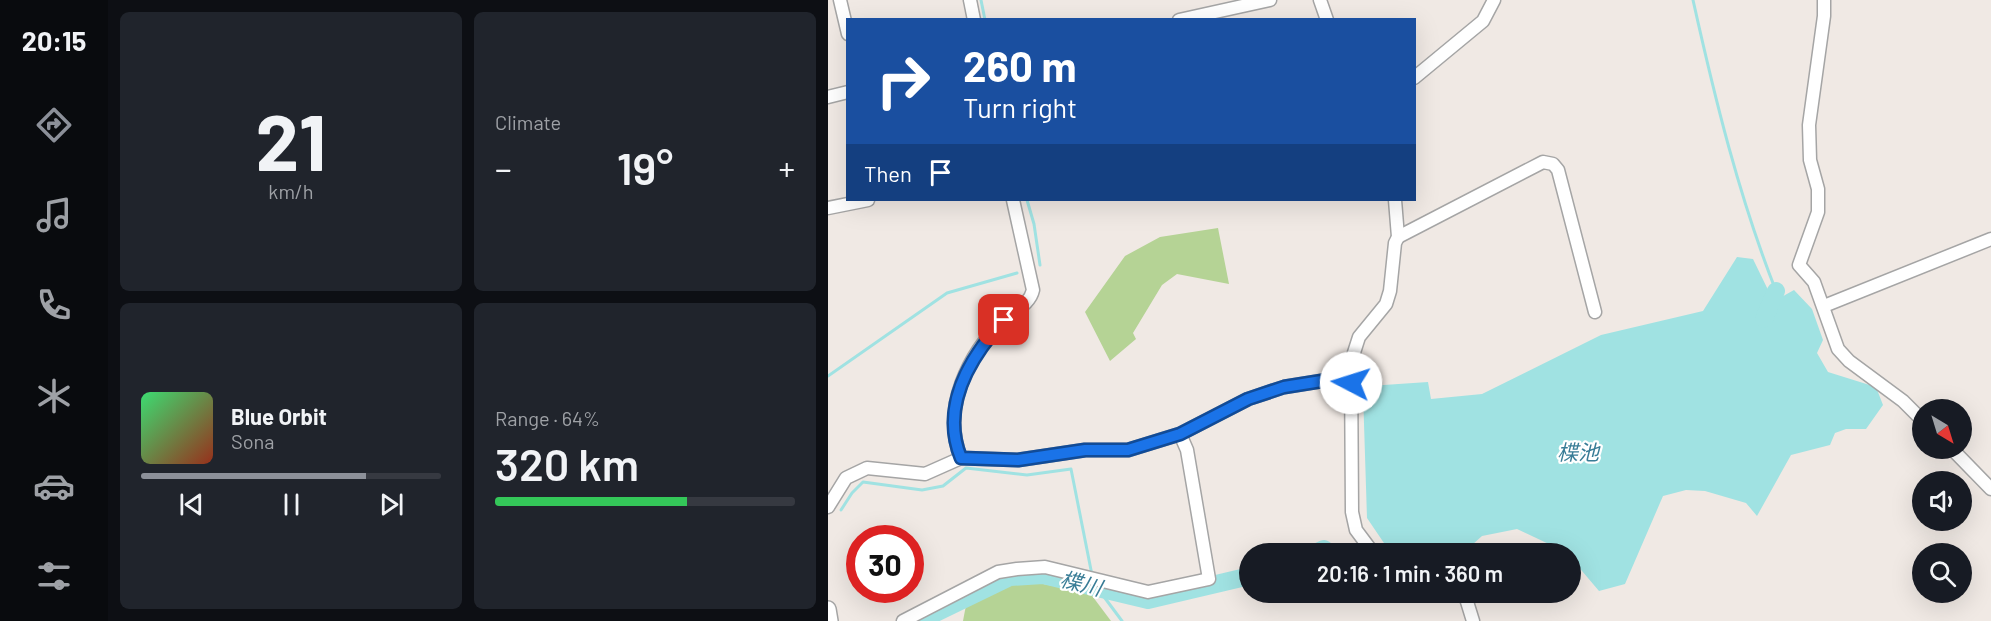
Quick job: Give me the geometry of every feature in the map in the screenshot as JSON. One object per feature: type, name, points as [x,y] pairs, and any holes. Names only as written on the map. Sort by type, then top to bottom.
[{"type":"street","points":[[840,0],[846,26]]},
{"type":"street","points":[[970,0],[974,18]]},
{"type":"street","points":[[1188,18],[1270,0]]},
{"type":"street","points":[[1320,0],[1326,18]]},
{"type":"street","points":[[1416,76],[1483,21],[1494,0]]},
{"type":"street","points":[[1824,0],[1824,16],[1809,125],[1810,160],[1818,189],[1818,212],[1799,265],[1814,282],[1838,350],[1912,410]]},
{"type":"street","points":[[828,97],[846,92]]},
{"type":"street","points":[[1398,237],[1543,162],[1553,164],[1558,170],[1595,312]]},
{"type":"street","points":[[828,208],[863,201]]},
{"type":"street","points":[[961,458],[954,441],[954,411],[971,360],[1004,320],[1031,298],[1033,290],[1013,201]]},
{"type":"street","points":[[1366,543],[1356,530],[1352,512],[1351,383],[1354,348],[1359,337],[1376,320],[1390,291],[1395,243],[1398,237],[1395,201]]},
{"type":"street","points":[[1824,306],[1991,239]]},
{"type":"street","points":[[828,507],[846,478],[856,472],[880,468],[925,474],[961,458],[1018,460],[1085,450],[1128,450],[1180,434],[1248,399],[1284,387],[1327,380],[1351,383]]},
{"type":"street","points":[[903,621],[998,572],[1045,567],[1148,592],[1209,579],[1187,450],[1180,434]]},
{"type":"street","points":[[1962,459],[1991,489]]},
{"type":"street","points":[[1467,603],[1473,621]]},
{"type":"street","points":[[828,609],[830,621]]},
{"type":"green space","points":[[1218,228],[1229,284],[1177,274],[1162,285],[1133,333],[1136,339],[1110,361],[1085,312],[1125,256],[1160,237]]},
{"type":"green space","points":[[1006,583],[1038,583],[1090,593],[1111,621],[963,621],[967,600]]},
{"type":"water","name":"楪池","points":[[1737,257],[1753,259],[1770,294],[1778,299],[1794,290],[1812,309],[1823,340],[1817,353],[1828,372],[1876,387],[1883,405],[1866,429],[1846,429],[1835,433],[1830,445],[1791,455],[1757,516],[1746,503],[1705,491],[1686,490],[1663,496],[1625,584],[1599,591],[1581,570],[1581,543],[1547,543],[1517,529],[1482,536],[1474,543],[1384,543],[1367,518],[1363,392],[1369,386],[1428,382],[1431,399],[1482,394],[1601,335],[1703,311]]},
{"type":"waterway","points":[[981,0],[985,18]]},
{"type":"waterway","points":[[1693,0],[1729,147],[1776,291]]},
{"type":"waterway","points":[[1027,201],[1034,224],[1040,265]]},
{"type":"waterway","points":[[828,376],[947,293],[1017,273]]},
{"type":"waterway","name":"楪池","points":[[1764,319],[1776,291]]},
{"type":"waterway","points":[[841,510],[852,493],[863,482],[922,490],[943,486],[966,468],[1027,475],[1071,469],[1092,575]]},
{"type":"waterway","name":"楪川","points":[[919,621],[1010,577],[1043,575],[1148,600],[1239,579]]},
{"type":"waterway","points":[[1093,582],[1122,621]]},
{"type":"route","points":[[1004,320],[971,360],[959,392],[954,411],[953,428],[954,441],[961,458],[973,456],[1018,460],[1085,450],[1128,450],[1180,434],[1248,399],[1284,387],[1334,379],[1351,383]]}]
